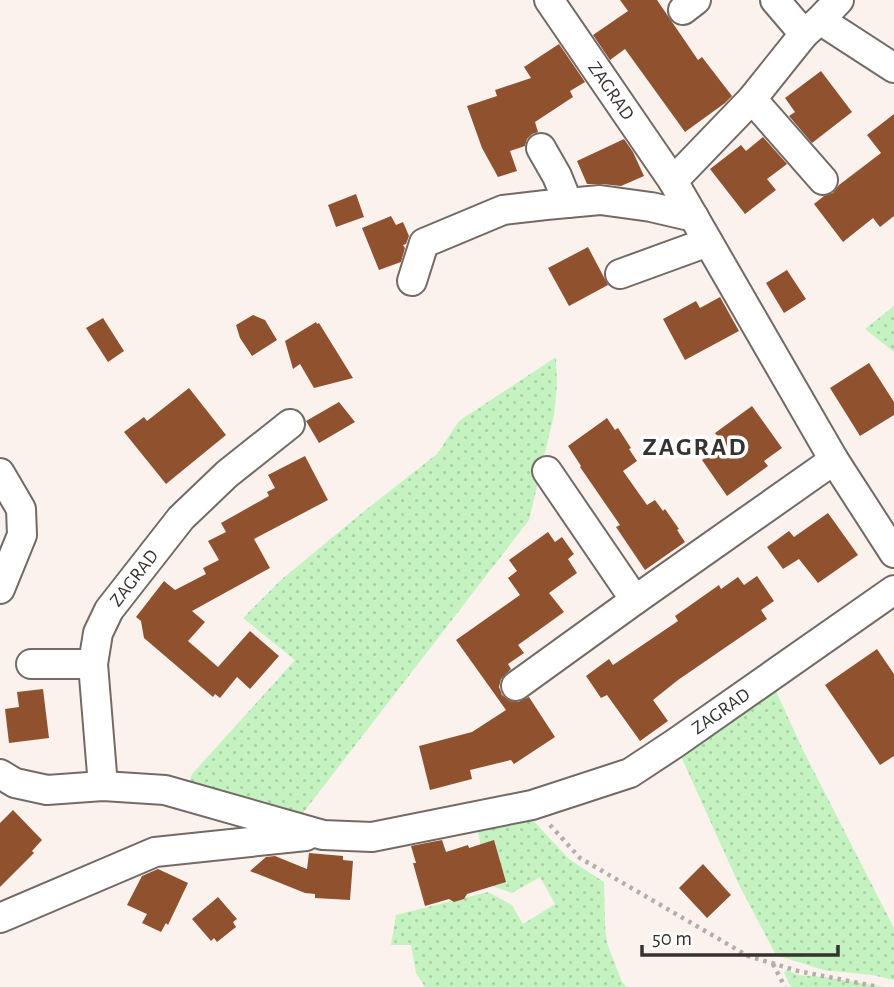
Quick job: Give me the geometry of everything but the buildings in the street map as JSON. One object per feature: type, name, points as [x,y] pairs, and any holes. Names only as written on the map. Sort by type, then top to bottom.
[{"type":"street","name":"ZAGRAD","points":[[549,0],[673,181],[834,460],[894,553]]},
{"type":"street","points":[[775,0],[812,27],[894,68]]},
{"type":"street","points":[[673,181],[752,99],[812,27],[839,0]]},
{"type":"street","points":[[752,99],[823,180]]},
{"type":"street","points":[[541,148],[568,203]]},
{"type":"street","points":[[412,281],[424,243],[503,210],[600,200],[652,207],[694,217]]},
{"type":"street","points":[[620,274],[708,242]]},
{"type":"street","name":"ZAGRAD","points":[[103,786],[93,664],[98,633],[109,610],[181,518],[227,474],[290,424]]},
{"type":"street","points":[[516,686],[834,460]]},
{"type":"street","points":[[547,471],[635,600]]},
{"type":"street","points":[[0,473],[21,509],[22,535],[0,589]]},
{"type":"street","name":"ZAGRAD","points":[[0,774],[15,783],[47,790],[103,786],[165,790],[323,835],[372,837],[532,805],[630,773],[894,590]]},
{"type":"street","points":[[31,664],[93,664]]},
{"type":"street","points":[[0,918],[155,852],[323,835]]},
{"type":"path","points":[[532,805],[580,858],[748,956],[798,971],[879,987]]},
{"type":"path","points":[[772,963],[785,987]]},
{"type":"green space","points":[[894,306],[894,352],[865,329]]},
{"type":"green space","points":[[556,357],[554,415],[529,520],[296,822],[188,786],[192,774],[295,660],[243,618],[281,580],[437,454],[459,421]]},
{"type":"green space","points":[[774,687],[803,750],[894,928],[894,980],[823,970],[776,955],[740,887],[679,752]]},
{"type":"green space","points":[[530,817],[569,859],[604,882],[607,943],[622,982],[627,987],[425,987],[416,973],[411,945],[391,945],[396,915],[488,892],[512,905],[523,924],[555,904],[540,877],[512,893],[490,885],[477,828]]},
{"type":"green space","points":[[787,970],[798,975],[884,987],[791,987],[784,973]]},
{"type":"district","name":"ZAGRAD","points":[[695,447]]}]
